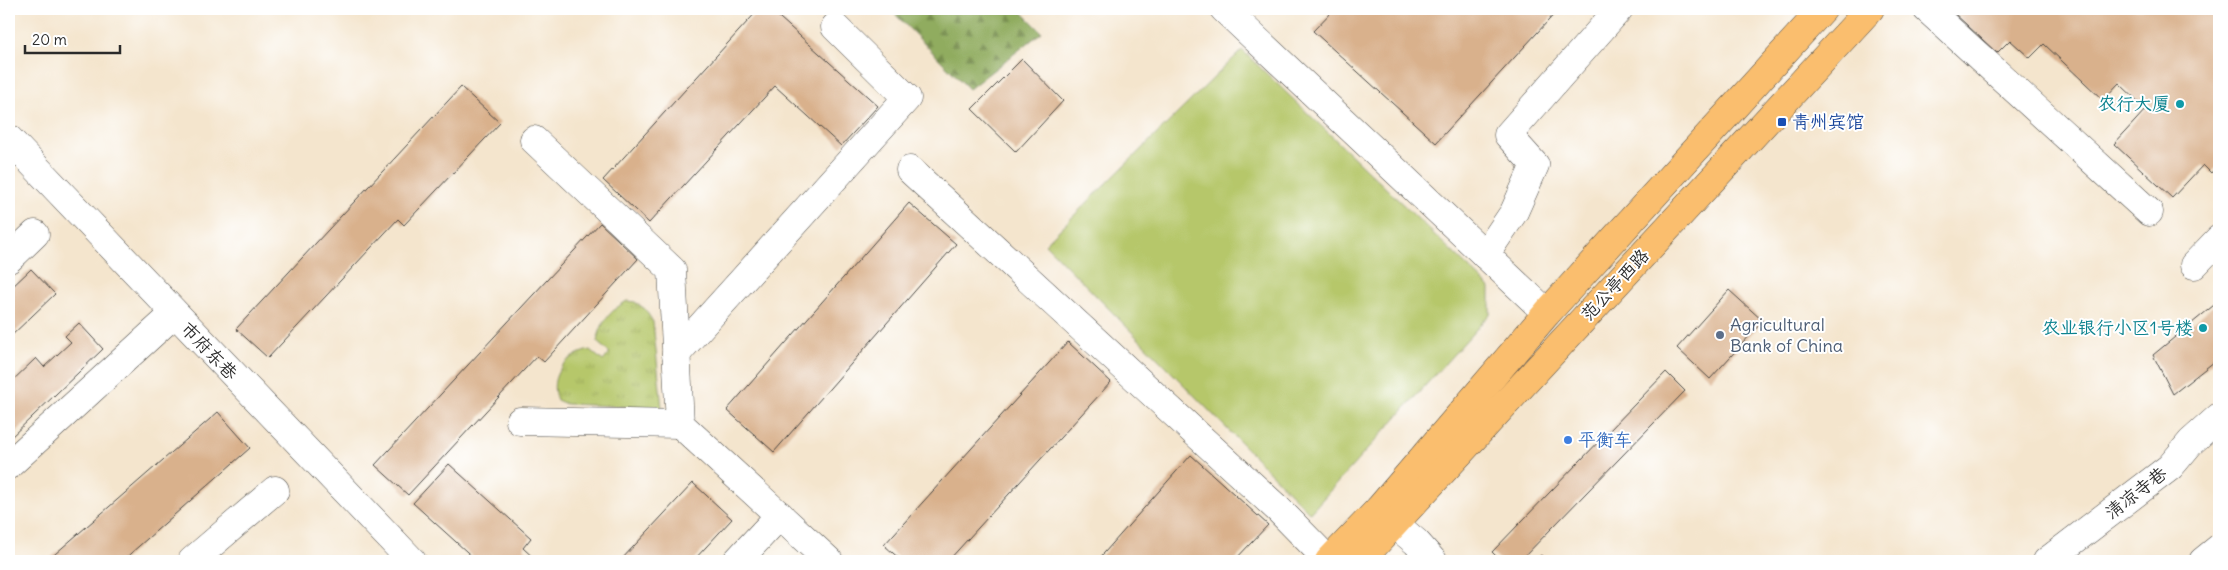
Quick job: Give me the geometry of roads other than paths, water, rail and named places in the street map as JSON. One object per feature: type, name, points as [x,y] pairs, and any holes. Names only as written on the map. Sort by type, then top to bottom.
[{"type":"main road","name":"范公亭西路","points":[[1360,561],[1386,517],[1547,313],[1823,9]]},
{"type":"main road","name":"范公亭西路","points":[[1329,561],[1386,517],[1870,9]]},
{"type":"street","points":[[1224,9],[1547,313]]},
{"type":"street","points":[[1485,255],[1514,212],[1535,165],[1508,135],[1619,9]]},
{"type":"street","points":[[1927,9],[2149,212]]},
{"type":"street","points":[[676,354],[907,98],[835,28]]},
{"type":"street","name":"市府东巷","points":[[9,139],[174,314],[412,561]]},
{"type":"street","points":[[534,140],[672,270],[680,424]]},
{"type":"street","points":[[910,170],[1279,510],[1329,561]]},
{"type":"street","points":[[9,259],[35,234]]},
{"type":"street","points":[[2194,265],[2219,239]]},
{"type":"street","points":[[9,465],[174,314]]},
{"type":"street","name":"清凉寺巷","points":[[2047,561],[2170,467],[2191,442],[2219,417]]},
{"type":"street","points":[[520,421],[680,424],[830,561]]},
{"type":"street","points":[[192,561],[275,490]]},
{"type":"street","points":[[737,561],[780,515]]},
{"type":"street","points":[[1386,517],[1416,542],[1433,561]]},
{"type":"street","points":[[2203,561],[2219,548]]},
{"type":"place","name":"农行大厦","points":[[2180,104]]},
{"type":"place","name":"青州宾馆","points":[[1782,122]]},
{"type":"place","name":"农业银行小区1号楼","points":[[2203,328]]},
{"type":"place","name":"Agricultural Bank of China","points":[[1720,335]]},
{"type":"place","name":"平衡车","points":[[1568,440]]}]
